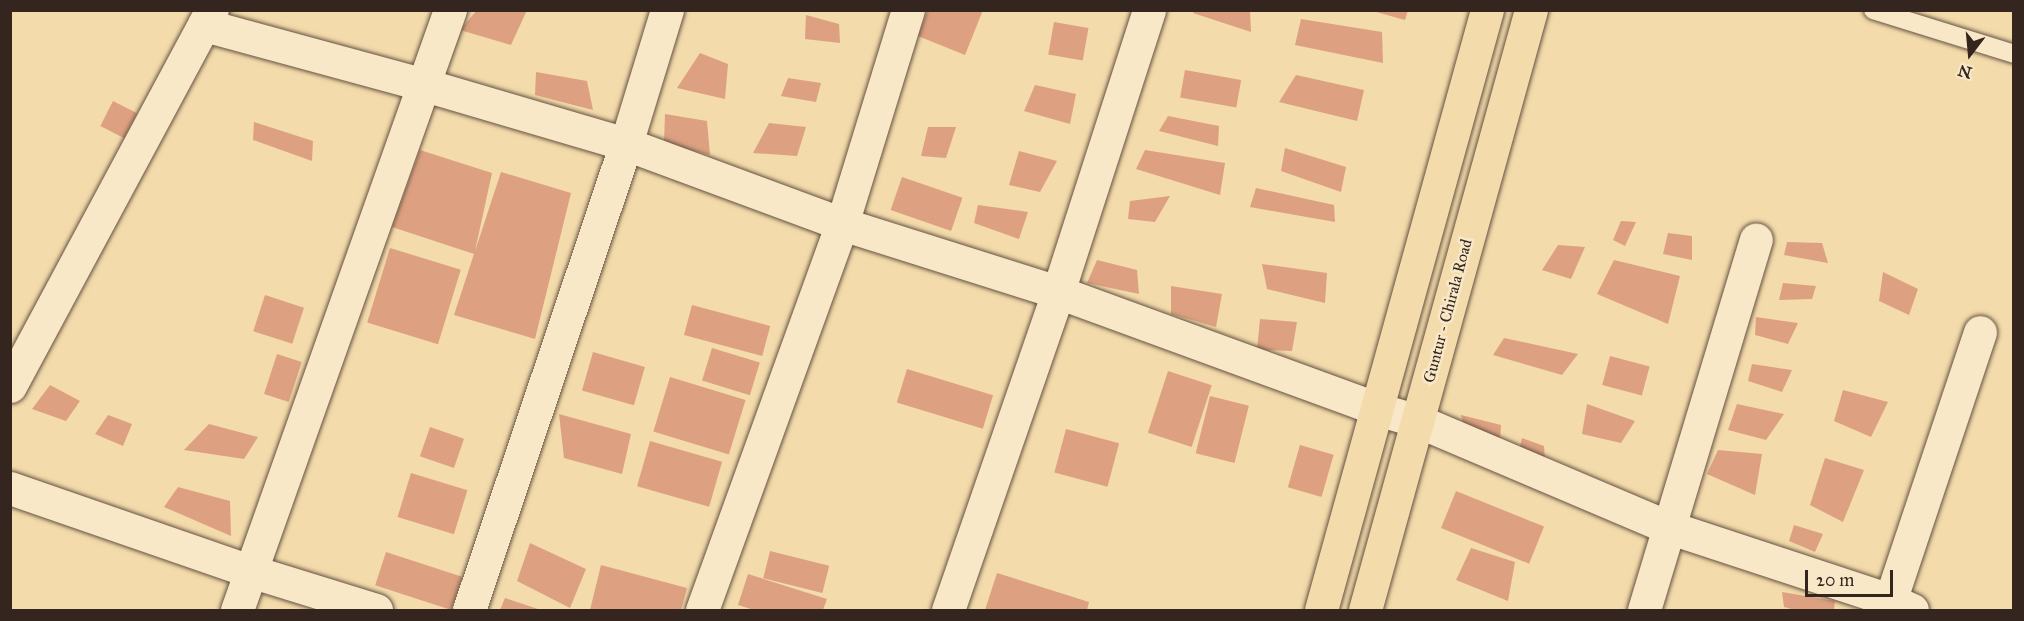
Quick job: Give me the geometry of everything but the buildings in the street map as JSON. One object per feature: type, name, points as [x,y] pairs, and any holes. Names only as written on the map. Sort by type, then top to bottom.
[{"type":"main road","points":[[1321,610],[1487,10]]},
{"type":"main road","name":"Guntur - Chirala Road","points":[[1365,610],[1531,10]]},
{"type":"street","points":[[237,610],[450,10]]},
{"type":"street","points":[[469,610],[626,144],[667,10]]},
{"type":"street","points":[[702,610],[842,224],[908,10]]},
{"type":"street","points":[[948,610],[1058,292],[1149,10]]},
{"type":"street","points":[[10,386],[208,18],[626,144],[842,224],[1058,292],[1377,409],[1418,421],[1668,527],[1897,607],[1980,332]]},
{"type":"street","points":[[1644,610],[1756,240]]},
{"type":"street","points":[[10,488],[250,572],[376,610]]},
{"type":"lane","points":[[1872,10],[2013,54]]}]
